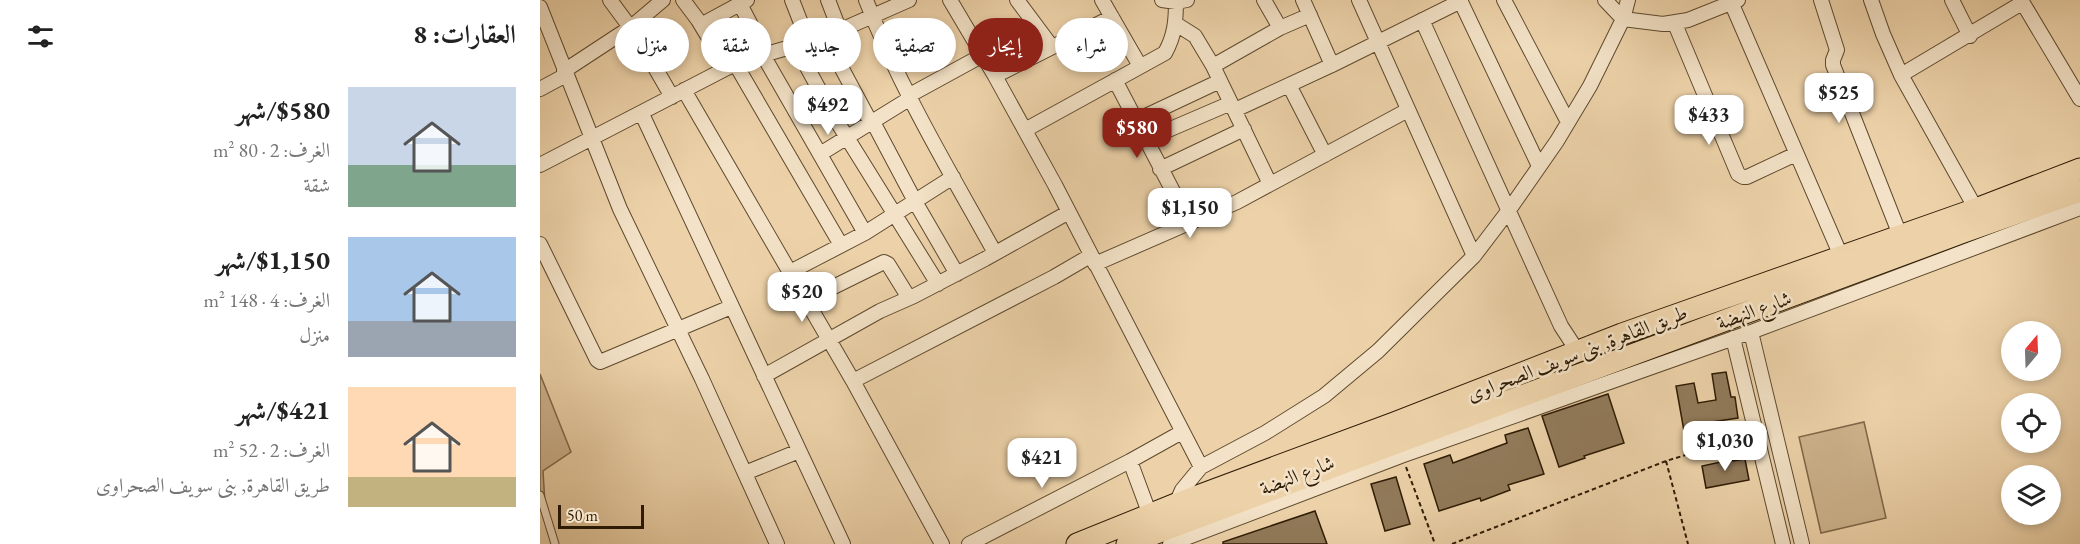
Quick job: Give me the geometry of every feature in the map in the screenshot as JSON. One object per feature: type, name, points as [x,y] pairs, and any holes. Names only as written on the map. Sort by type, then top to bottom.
[{"type":"main road","name":"طريق القاهرة, بنى سويف الصحراوى","points":[[1077,544],[1622,334],[1976,209],[2080,169]]},
{"type":"main road","name":"طريق القاهرة, بنى سويف الصحراوى","points":[[1127,544],[1632,364],[1964,242],[2080,191]]},
{"type":"main road","points":[[1622,334],[1632,364]]},
{"type":"street","points":[[610,0],[624,18]]},
{"type":"street","points":[[642,18],[663,0]]},
{"type":"street","points":[[683,0],[701,25]]},
{"type":"street","points":[[792,0],[796,18]]},
{"type":"street","points":[[828,0],[835,18]]},
{"type":"street","points":[[866,0],[908,97],[995,253]]},
{"type":"street","points":[[861,22],[909,0]]},
{"type":"street","points":[[950,0],[968,30]]},
{"type":"street","points":[[1017,0],[1052,47]]},
{"type":"street","points":[[1102,0],[1140,66]]},
{"type":"street","points":[[1264,0],[1280,28]]},
{"type":"street","points":[[1303,0],[1332,64]]},
{"type":"street","points":[[1359,0],[1473,256]]},
{"type":"street","points":[[1504,0],[1568,122]]},
{"type":"street","points":[[1605,0],[1623,19],[1648,24],[1675,24],[1734,1],[1840,256]]},
{"type":"street","points":[[1176,504],[1182,490],[1201,467],[1265,434],[1324,396],[1378,351],[1473,256],[1509,210],[1590,86],[1623,19],[1628,0]]},
{"type":"street","points":[[1821,0],[1837,50],[1833,65],[1900,235]]},
{"type":"street","points":[[1871,0],[1901,75],[1976,209]]},
{"type":"street","points":[[1952,0],[1970,36]]},
{"type":"street","points":[[1025,130],[1164,52],[1169,45],[1176,24],[1175,1]]},
{"type":"street","points":[[1145,140],[1289,84],[1460,1],[1539,166]]},
{"type":"street","points":[[1901,75],[1970,36],[2022,1],[2080,99]]},
{"type":"street","points":[[714,18],[744,2],[750,18]]},
{"type":"street","points":[[540,7],[620,209],[777,544]]},
{"type":"street","points":[[1213,66],[1280,28],[1310,15]]},
{"type":"street","points":[[995,76],[1112,17]]},
{"type":"street","points":[[1422,20],[1561,326],[1578,352]]},
{"type":"street","points":[[1176,24],[1195,36],[1213,66],[1270,184]]},
{"type":"street","points":[[1675,24],[1738,174],[1747,177],[1796,154]]},
{"type":"street","points":[[540,89],[615,38]]},
{"type":"street","points":[[820,154],[908,97],[968,63]]},
{"type":"street","points":[[771,66],[865,233]]},
{"type":"street","points":[[663,72],[807,300],[942,544]]},
{"type":"street","points":[[540,165],[721,72]]},
{"type":"street","points":[[734,72],[841,245]]},
{"type":"street","points":[[810,72],[938,284]]},
{"type":"street","points":[[844,72],[957,274]]},
{"type":"street","points":[[993,72],[1069,212],[1201,467]]},
{"type":"street","points":[[1114,80],[1189,222]]},
{"type":"street","points":[[1135,122],[1220,81]]},
{"type":"street","points":[[1289,84],[1325,155]]},
{"type":"street","points":[[853,381],[1054,277],[1237,202],[1408,110]]},
{"type":"street","points":[[642,114],[843,544]]},
{"type":"street","points":[[1160,169],[1244,129]]},
{"type":"street","points":[[790,272],[865,233],[953,177]]},
{"type":"street","name":"شارع النهضة","points":[[1170,544],[1401,456],[1632,364],[1751,332],[1964,242],[2080,208]]},
{"type":"street","points":[[764,376],[880,311],[938,284],[1069,212]]},
{"type":"street","points":[[540,244],[600,362],[731,307]]},
{"type":"street","points":[[807,300],[884,262],[890,266],[909,298]]},
{"type":"street","points":[[1751,332],[1802,544]]},
{"type":"street","points":[[1733,338],[1783,544]]},
{"type":"street","points":[[969,544],[1182,432]]},
{"type":"street","points":[[745,473],[799,451]]},
{"type":"street","points":[[1130,461],[1150,515]]},
{"type":"lane","points":[[540,495],[555,544]]},
{"type":"path","points":[[1452,544],[1666,461],[1756,434]]},
{"type":"path","points":[[1401,456],[1435,544]]},
{"type":"path","points":[[1666,461],[1688,544]]},
{"type":"shaded area","points":[[540,374],[571,452],[543,471],[545,504],[540,507]]},
{"type":"shaded area","points":[[1864,422],[1886,518],[1821,533],[1799,437]]},
{"type":"building","points":[[1726,372],[1731,397],[1735,397],[1738,418],[1711,422],[1712,424],[1684,431],[1676,386],[1694,383],[1698,403],[1716,400],[1712,374]]},
{"type":"building","points":[[1608,394],[1624,443],[1559,467],[1542,416]]},
{"type":"building","points":[[1528,428],[1544,474],[1508,485],[1510,490],[1481,501],[1480,498],[1439,511],[1424,464],[1450,455],[1453,463],[1507,443],[1505,435]]},
{"type":"building","points":[[1732,455],[1733,461],[1745,459],[1749,480],[1706,488],[1702,466],[1721,462],[1720,457]]},
{"type":"building","points":[[1396,477],[1410,524],[1385,531],[1371,484]]},
{"type":"building","points":[[1315,511],[1327,544],[1223,544],[1223,542]]}]
